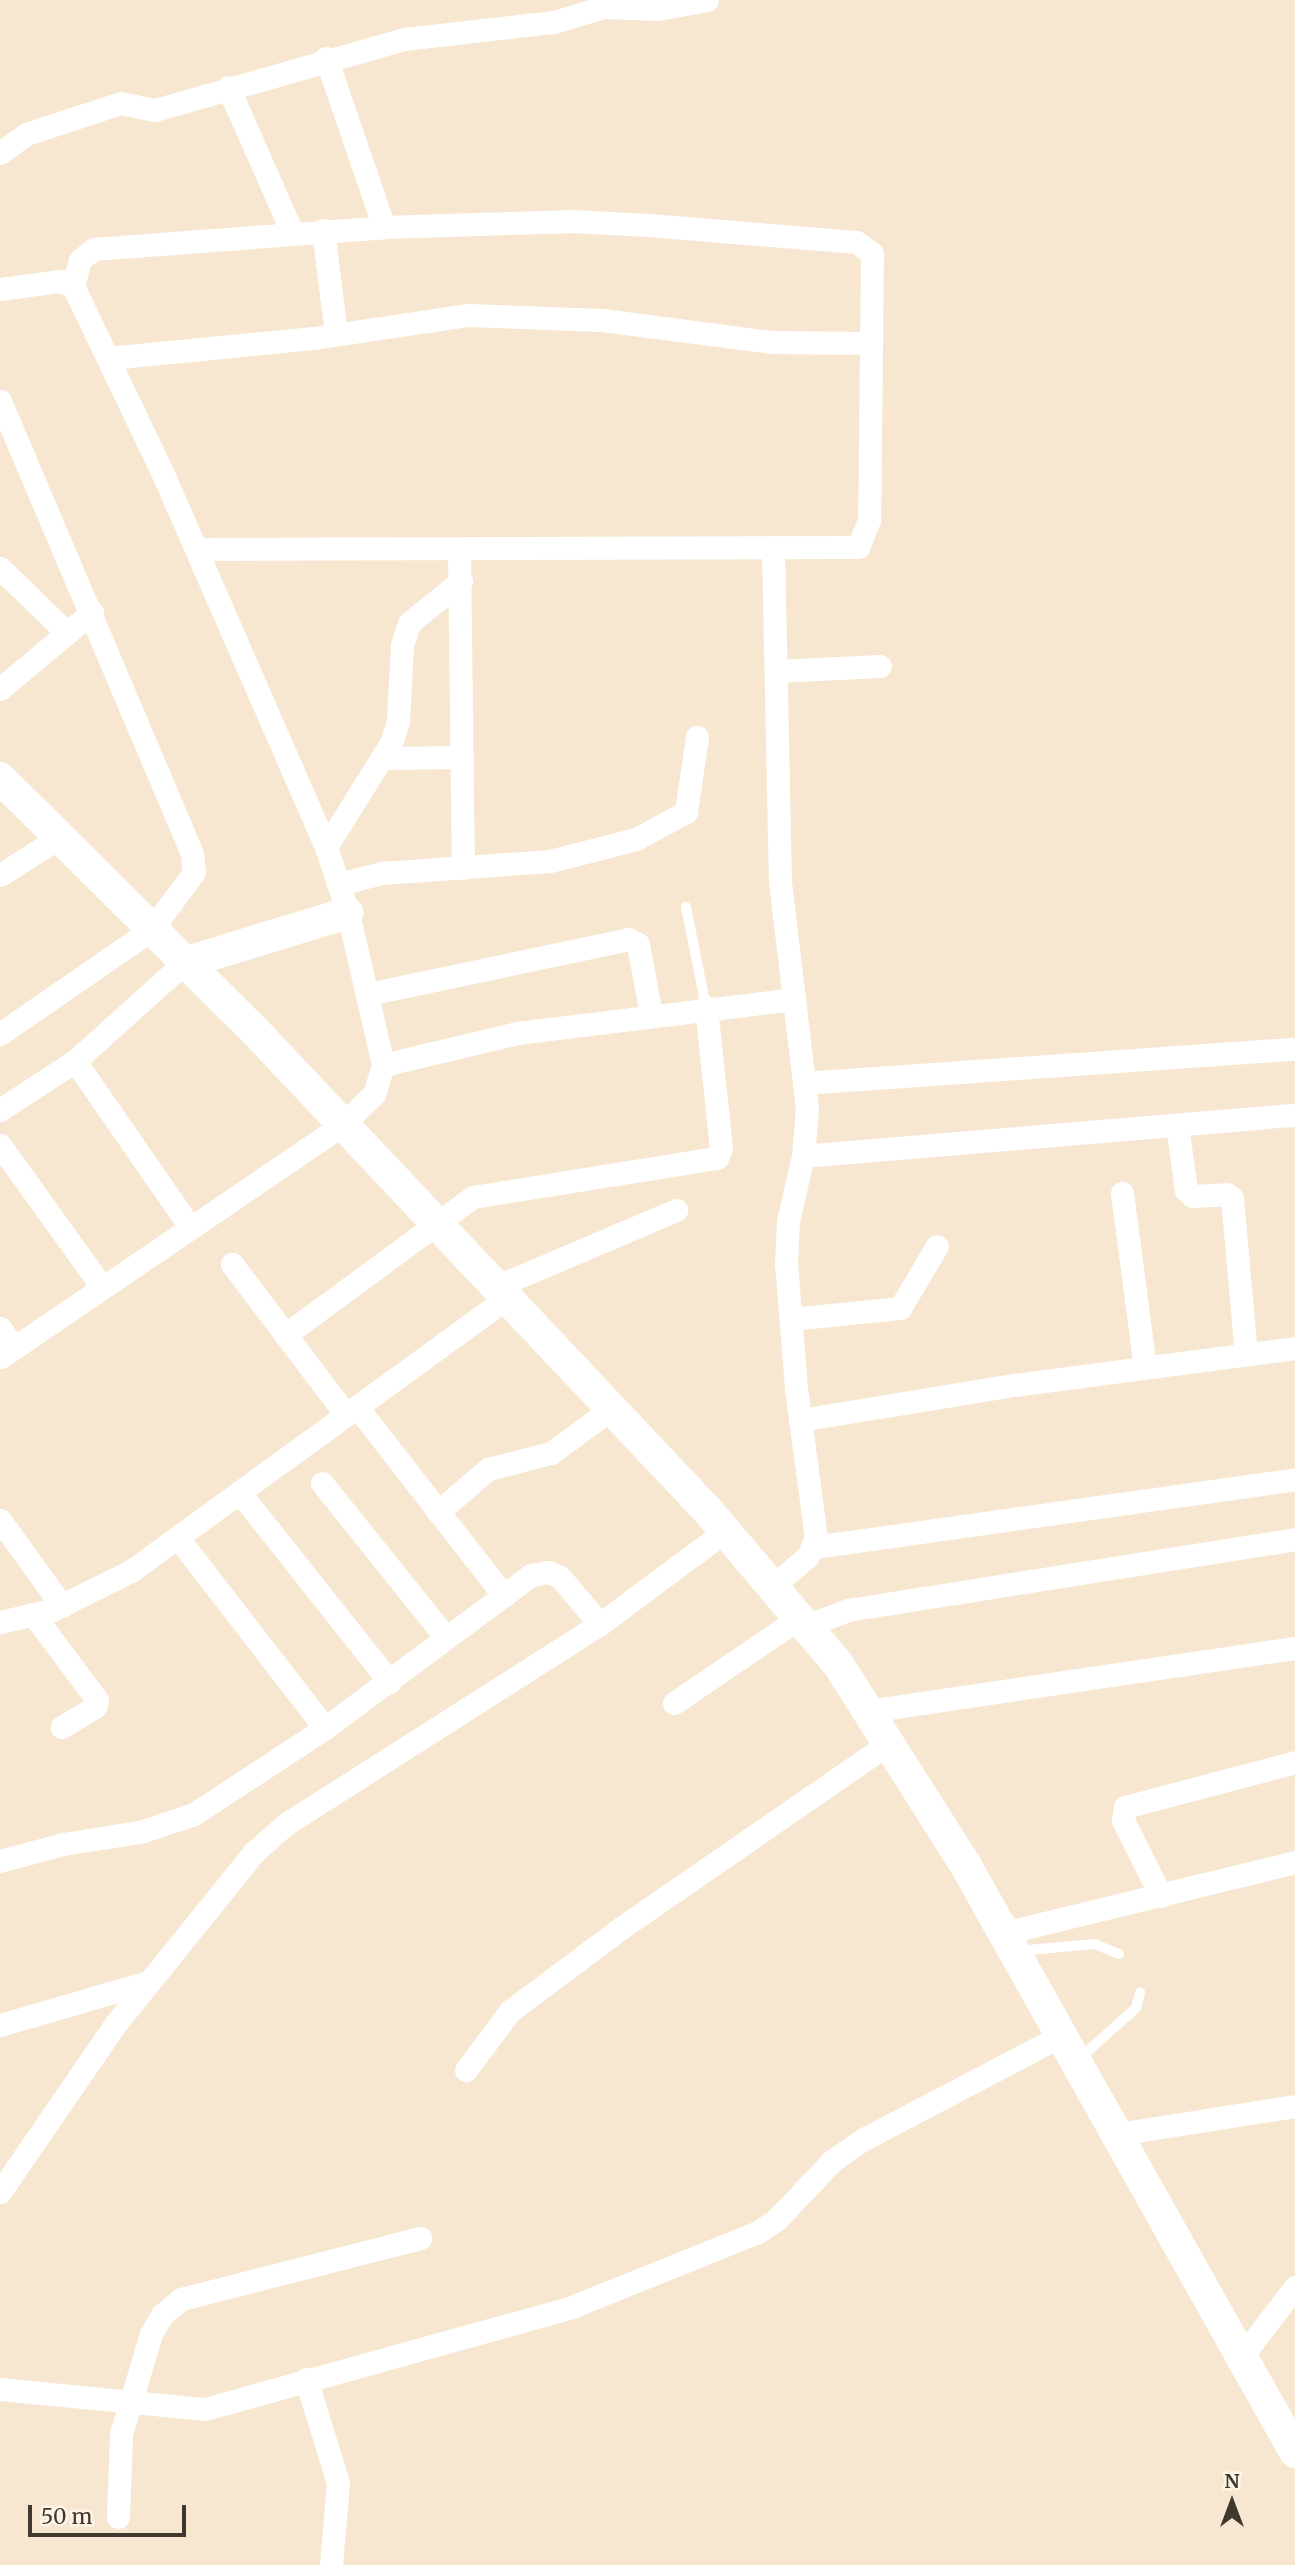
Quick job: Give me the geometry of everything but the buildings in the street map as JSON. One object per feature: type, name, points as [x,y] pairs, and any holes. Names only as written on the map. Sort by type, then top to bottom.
[{"type":"main road","points":[[0,778],[152,929],[342,1125],[774,1585],[868,1711],[1009,1942],[1242,2357],[1291,2437]]},
{"type":"main road","points":[[184,963],[346,911]]},
{"type":"street","points":[[0,153],[26,134],[121,103],[155,110],[326,58],[404,39],[554,22],[578,7],[658,9],[707,0]]},
{"type":"street","points":[[326,58],[384,227]]},
{"type":"street","points":[[228,87],[292,232]]},
{"type":"street","points":[[0,1328],[7,1352],[342,1125],[374,1094],[383,1065],[368,994],[326,847],[196,549],[109,358],[73,286],[80,260],[94,249],[292,232],[570,221],[856,242],[872,253],[869,520],[865,537],[859,547],[773,550],[459,551],[196,549]]},
{"type":"street","points":[[323,230],[336,334]]},
{"type":"street","points":[[0,289],[60,281],[73,286]]},
{"type":"street","points":[[109,358],[336,334],[425,319],[525,315],[771,342],[871,343]]},
{"type":"street","points":[[0,401],[92,612],[192,854],[194,872],[187,886],[152,929],[0,1034]]},
{"type":"street","points":[[773,550],[780,881],[804,1083],[803,1156],[786,1242],[800,1420],[814,1547]]},
{"type":"street","points":[[459,551],[463,868]]},
{"type":"street","points":[[0,568],[67,633]]},
{"type":"street","points":[[326,847],[382,758],[398,721],[404,633],[422,610],[461,581]]},
{"type":"street","points":[[0,689],[92,612]]},
{"type":"street","points":[[776,671],[880,666]]},
{"type":"street","points":[[346,911],[382,873],[463,868],[575,856],[635,839],[680,820],[689,805],[697,737]]},
{"type":"street","points":[[382,758],[462,757]]},
{"type":"street","points":[[0,875],[60,837]]},
{"type":"street","points":[[368,994],[628,939],[638,944],[651,1015]]},
{"type":"street","points":[[0,1110],[75,1060],[184,963]]},
{"type":"street","points":[[383,1065],[517,1033],[706,1007],[794,999]]},
{"type":"street","points":[[285,1335],[434,1223],[473,1197],[493,1190],[717,1158],[721,1148],[706,1007]]},
{"type":"street","points":[[804,1083],[1295,1049]]},
{"type":"street","points":[[75,1060],[190,1227]]},
{"type":"street","points":[[803,1156],[1295,1115]]},
{"type":"street","points":[[1177,1125],[1186,1190],[1192,1196],[1227,1194],[1232,1198],[1246,1354]]},
{"type":"street","points":[[0,1145],[102,1287]]},
{"type":"street","points":[[1122,1193],[1145,1367]]},
{"type":"street","points":[[0,1622],[62,1606],[131,1572],[351,1411],[500,1293],[676,1210]]},
{"type":"street","points":[[791,1319],[900,1308],[936,1246]]},
{"type":"street","points":[[232,1264],[285,1335],[438,1512],[504,1596]]},
{"type":"street","points":[[800,1420],[1145,1367],[1295,1348]]},
{"type":"street","points":[[438,1512],[488,1469],[551,1453],[611,1409]]},
{"type":"street","points":[[774,1585],[814,1547],[1295,1479]]},
{"type":"street","points":[[322,1483],[446,1638]]},
{"type":"street","points":[[240,1493],[390,1682]]},
{"type":"street","points":[[0,1521],[62,1606]]},
{"type":"street","points":[[0,2192],[148,1982],[215,1895],[286,1824],[600,1624],[725,1531]]},
{"type":"street","points":[[178,1538],[325,1728]]},
{"type":"street","points":[[674,1703],[802,1622],[848,1610],[1295,1539]]},
{"type":"street","points":[[0,1861],[63,1844],[140,1832],[194,1814],[390,1682],[531,1575],[548,1572],[560,1577],[600,1624]]},
{"type":"street","points":[[33,1615],[96,1700],[95,1707],[62,1727]]},
{"type":"street","points":[[868,1711],[1295,1648]]},
{"type":"street","points":[[466,2070],[510,2011],[621,1928],[888,1743]]},
{"type":"street","points":[[1161,1896],[1123,1820],[1125,1808],[1295,1762]]},
{"type":"street","points":[[1009,1942],[1161,1896],[1295,1862]]},
{"type":"street","points":[[0,2025],[148,1982]]},
{"type":"street","points":[[0,2389],[131,2404],[205,2409],[569,2308],[758,2232],[776,2219],[832,2161],[864,2139],[1069,2048]]},
{"type":"street","points":[[1118,2134],[1295,2106]]},
{"type":"street","points":[[118,2517],[117,2461],[151,2334],[162,2315],[181,2300],[420,2238]]},
{"type":"street","points":[[1242,2357],[1295,2287]]},
{"type":"street","points":[[306,2379],[338,2483],[331,2565]]},
{"type":"lane","points":[[686,907],[706,1007]]},
{"type":"lane","points":[[1009,1942],[1095,1944],[1119,1954]]},
{"type":"lane","points":[[1069,2048],[1136,2008],[1140,1993]]}]
